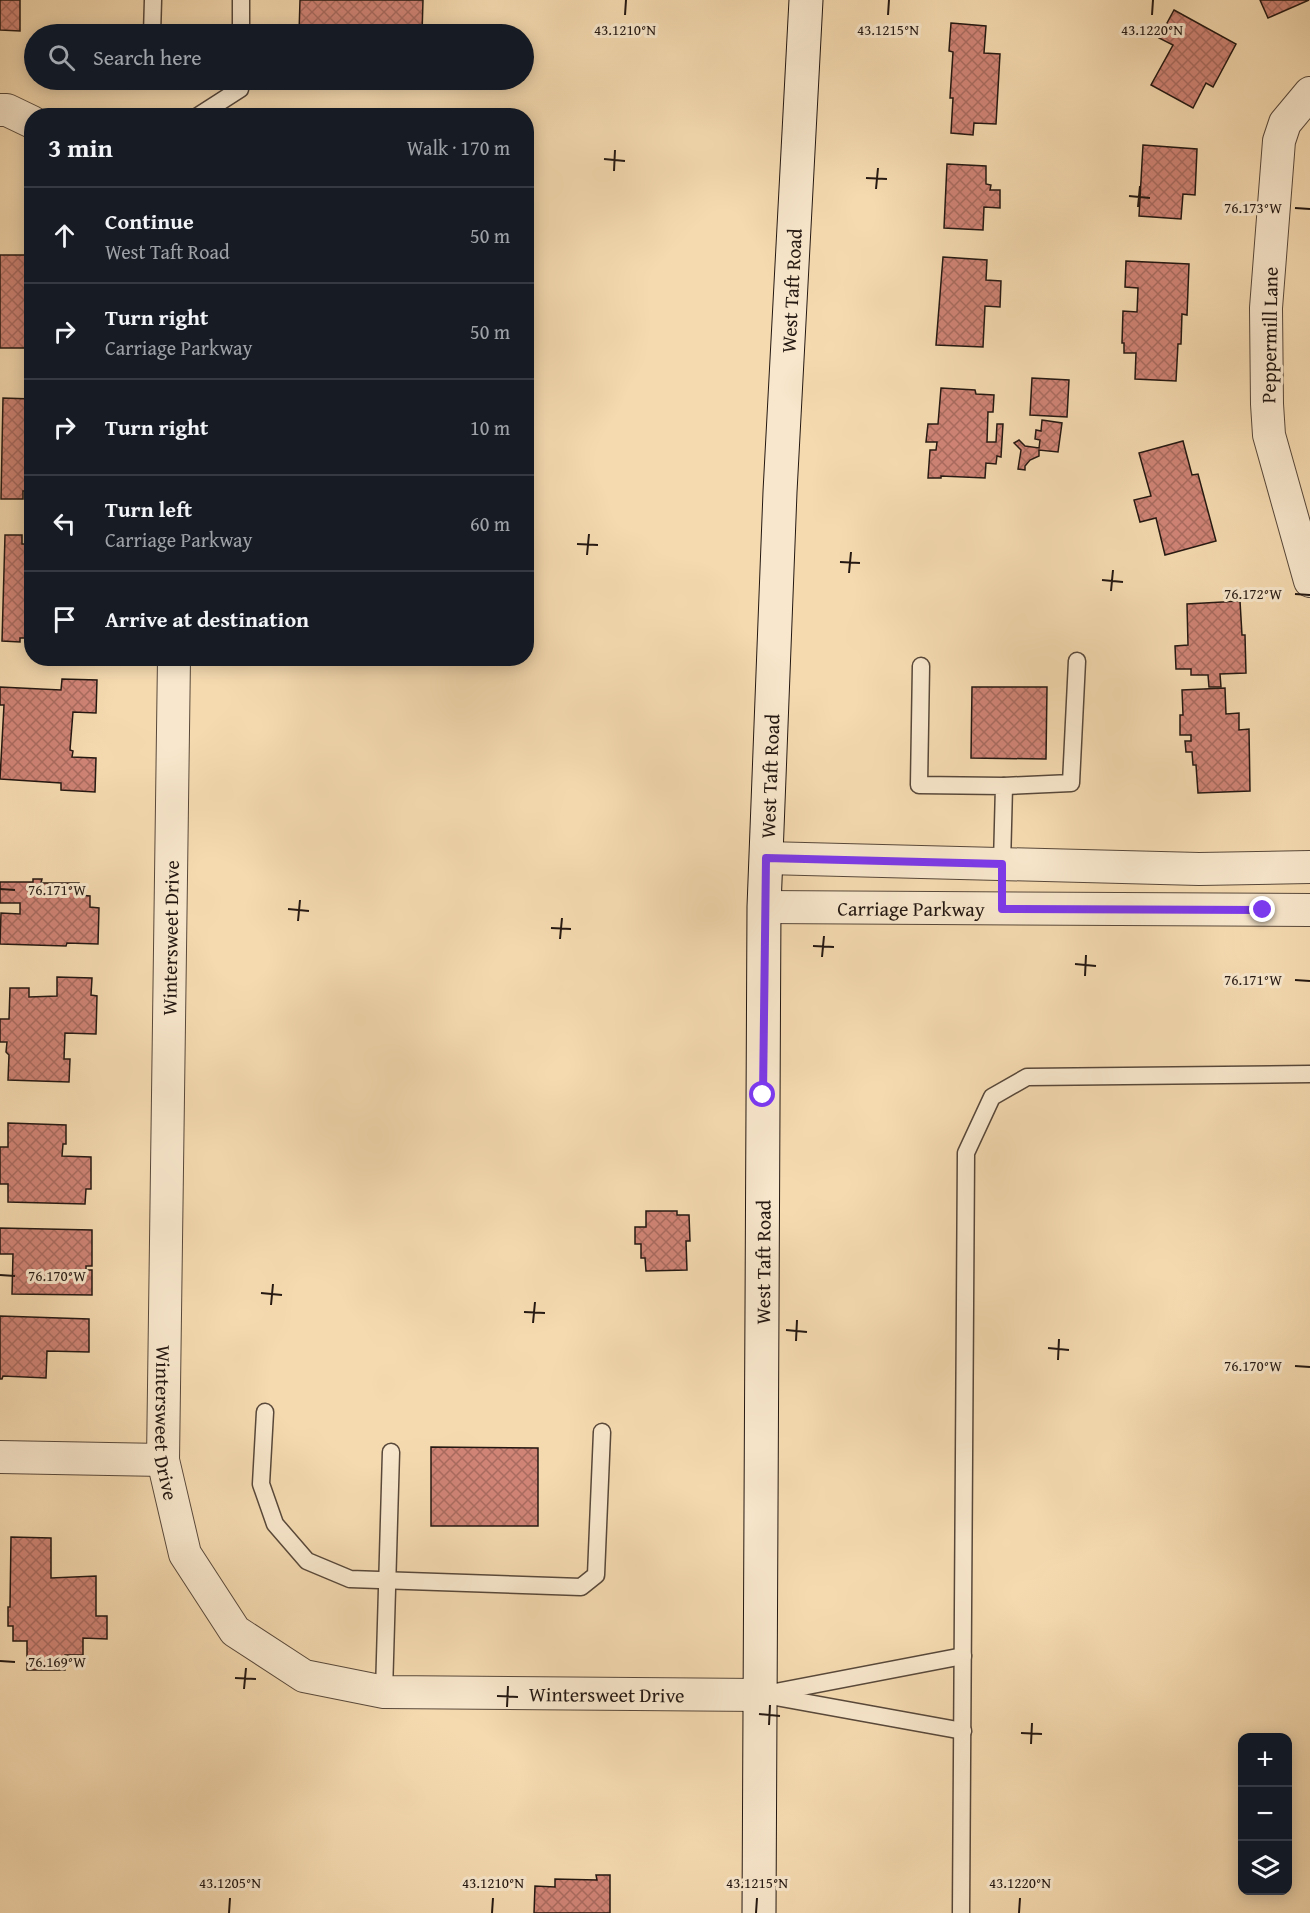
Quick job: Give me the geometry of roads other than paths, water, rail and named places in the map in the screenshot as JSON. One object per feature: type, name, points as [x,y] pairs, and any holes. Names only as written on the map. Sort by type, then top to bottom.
[{"type":"main road","name":"West Taft Road","points":[[759,1913],[764,907],[780,492],[806,0]]},
{"type":"street","name":"Peppermill Lane","points":[[1310,93],[1286,123],[1279,141],[1266,308],[1269,435],[1310,581]]},
{"type":"street","points":[[0,110],[7,110],[24,118]]},
{"type":"street","name":"Wintersweet Drive","points":[[174,666],[163,1460],[185,1554],[235,1630],[304,1676],[384,1692],[760,1695]]},
{"type":"street","points":[[766,858],[1199,869],[1310,867]]},
{"type":"street","points":[[1002,864],[1002,909]]},
{"type":"street","name":"Carriage Parkway","points":[[764,907],[1310,910]]},
{"type":"street","points":[[0,1458],[163,1460]]},
{"type":"lane","points":[[152,24],[153,0]]},
{"type":"lane","points":[[241,0],[241,24]]},
{"type":"lane","points":[[210,108],[238,90]]},
{"type":"lane","points":[[921,666],[919,785],[1004,786],[1071,783],[1077,661]]},
{"type":"lane","points":[[1002,864],[1004,786]]},
{"type":"lane","points":[[961,1913],[966,1153],[992,1097],[1028,1077],[1310,1074]]},
{"type":"lane","points":[[265,1412],[261,1484],[275,1524],[308,1562],[350,1579],[581,1587],[596,1575],[602,1432]]},
{"type":"lane","points":[[384,1692],[391,1452]]},
{"type":"lane","points":[[760,1695],[963,1656]]},
{"type":"lane","points":[[760,1695],[963,1731]]}]
